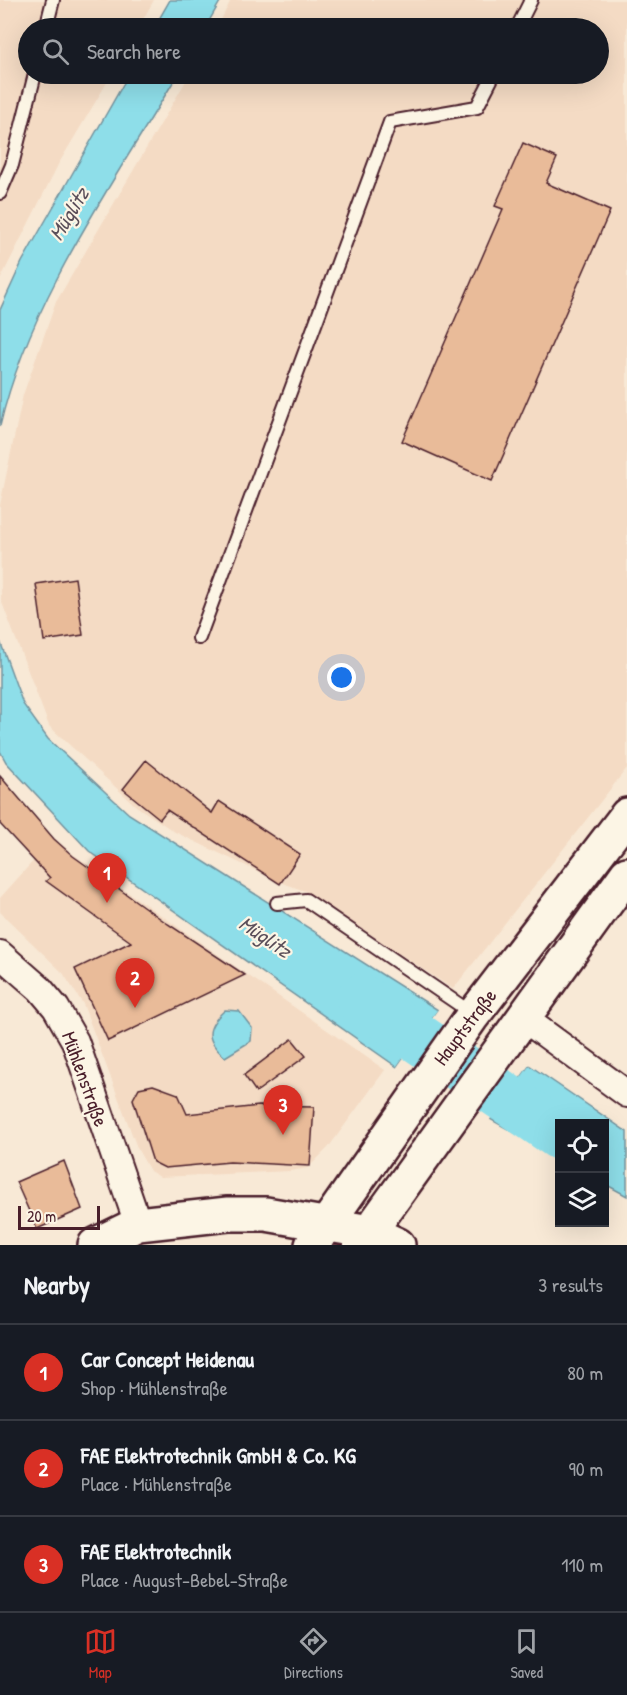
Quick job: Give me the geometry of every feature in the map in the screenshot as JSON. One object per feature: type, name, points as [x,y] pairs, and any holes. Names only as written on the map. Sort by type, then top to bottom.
[{"type":"main road","name":"Hauptstraße","points":[[319,1235],[472,1016],[627,815]]},
{"type":"main road","name":"Hauptstraße","points":[[376,1241],[453,1116],[627,874]]},
{"type":"main road","points":[[95,1245],[138,1224],[216,1215],[266,1214],[319,1235],[376,1241]]},
{"type":"street","name":"Mühlenstraße","points":[[0,954],[40,989],[56,1008],[75,1041],[138,1224]]},
{"type":"street","points":[[515,1030],[627,1094]]},
{"type":"lane","points":[[48,18],[53,0]]},
{"type":"lane","points":[[522,18],[531,0]]},
{"type":"lane","points":[[0,194],[12,165],[32,84]]},
{"type":"lane","points":[[199,638],[390,122],[477,107],[489,84]]},
{"type":"lane","points":[[278,903],[306,900],[472,1016]]},
{"type":"shaded area","points":[[0,0],[154,0],[144,18],[18,18],[18,84],[106,84],[59,163],[0,280]]},
{"type":"shaded area","points":[[231,0],[627,0],[627,768],[453,989],[305,891],[280,882],[175,832],[136,806],[49,726],[1,600],[0,505],[23,395],[56,302],[184,84],[609,84],[609,18],[222,18]]},
{"type":"shaded area","points":[[54,838],[74,855],[385,1070],[328,1148],[308,1168],[290,1171],[160,1177],[150,1171],[138,1150],[83,1004],[63,973],[0,912],[0,898]]},
{"type":"water","points":[[170,0],[221,0],[211,18],[160,18]]},
{"type":"water","points":[[123,84],[172,84],[101,200],[52,288],[13,379],[0,426],[0,310],[22,262]]},
{"type":"water","points":[[0,641],[23,704],[48,739],[129,814],[438,1010],[397,1067],[89,851],[6,762],[0,751]]},
{"type":"water","points":[[225,1010],[239,1011],[252,1028],[251,1041],[225,1057],[214,1045],[210,1034],[218,1016]]},
{"type":"water","points":[[529,1065],[608,1119],[555,1119],[555,1156],[490,1119]]},
{"type":"water","points":[[609,1120],[627,1132],[627,1196],[609,1186]]},
{"type":"pier","points":[[439,1008],[440,1012],[399,1069],[395,1070]]},
{"type":"pier","points":[[531,1063],[489,1121],[488,1117],[526,1064]]},
{"type":"building","points":[[523,143],[557,158],[546,183],[610,211],[492,481],[402,441],[503,209],[495,206]]},
{"type":"building","points":[[75,578],[83,635],[44,641],[36,584]]},
{"type":"building","points":[[146,760],[212,813],[219,801],[300,854],[280,884],[167,810],[160,819],[123,789]]},
{"type":"building","points":[[0,776],[54,839],[73,856],[168,924],[245,975],[108,1041],[75,969],[131,942],[46,881],[50,878],[0,824]]},
{"type":"building","points":[[292,1039],[306,1056],[256,1092],[244,1075]]},
{"type":"building","points":[[153,1085],[178,1094],[187,1114],[259,1106],[314,1107],[310,1166],[230,1162],[165,1168],[153,1162],[133,1099],[139,1088]]},
{"type":"building","points":[[64,1161],[82,1209],[37,1229],[16,1182]]},
{"type":"waterway","name":"Müglitz","points":[[361,999],[555,1132]]},
{"type":"place","name":"Car Concept Heidenau","points":[[107,903]]},
{"type":"place","name":"FAE Elektrotechnik GmbH & Co. KG","points":[[135,1008]]},
{"type":"place","name":"FAE Elektrotechnik","points":[[283,1135]]}]
